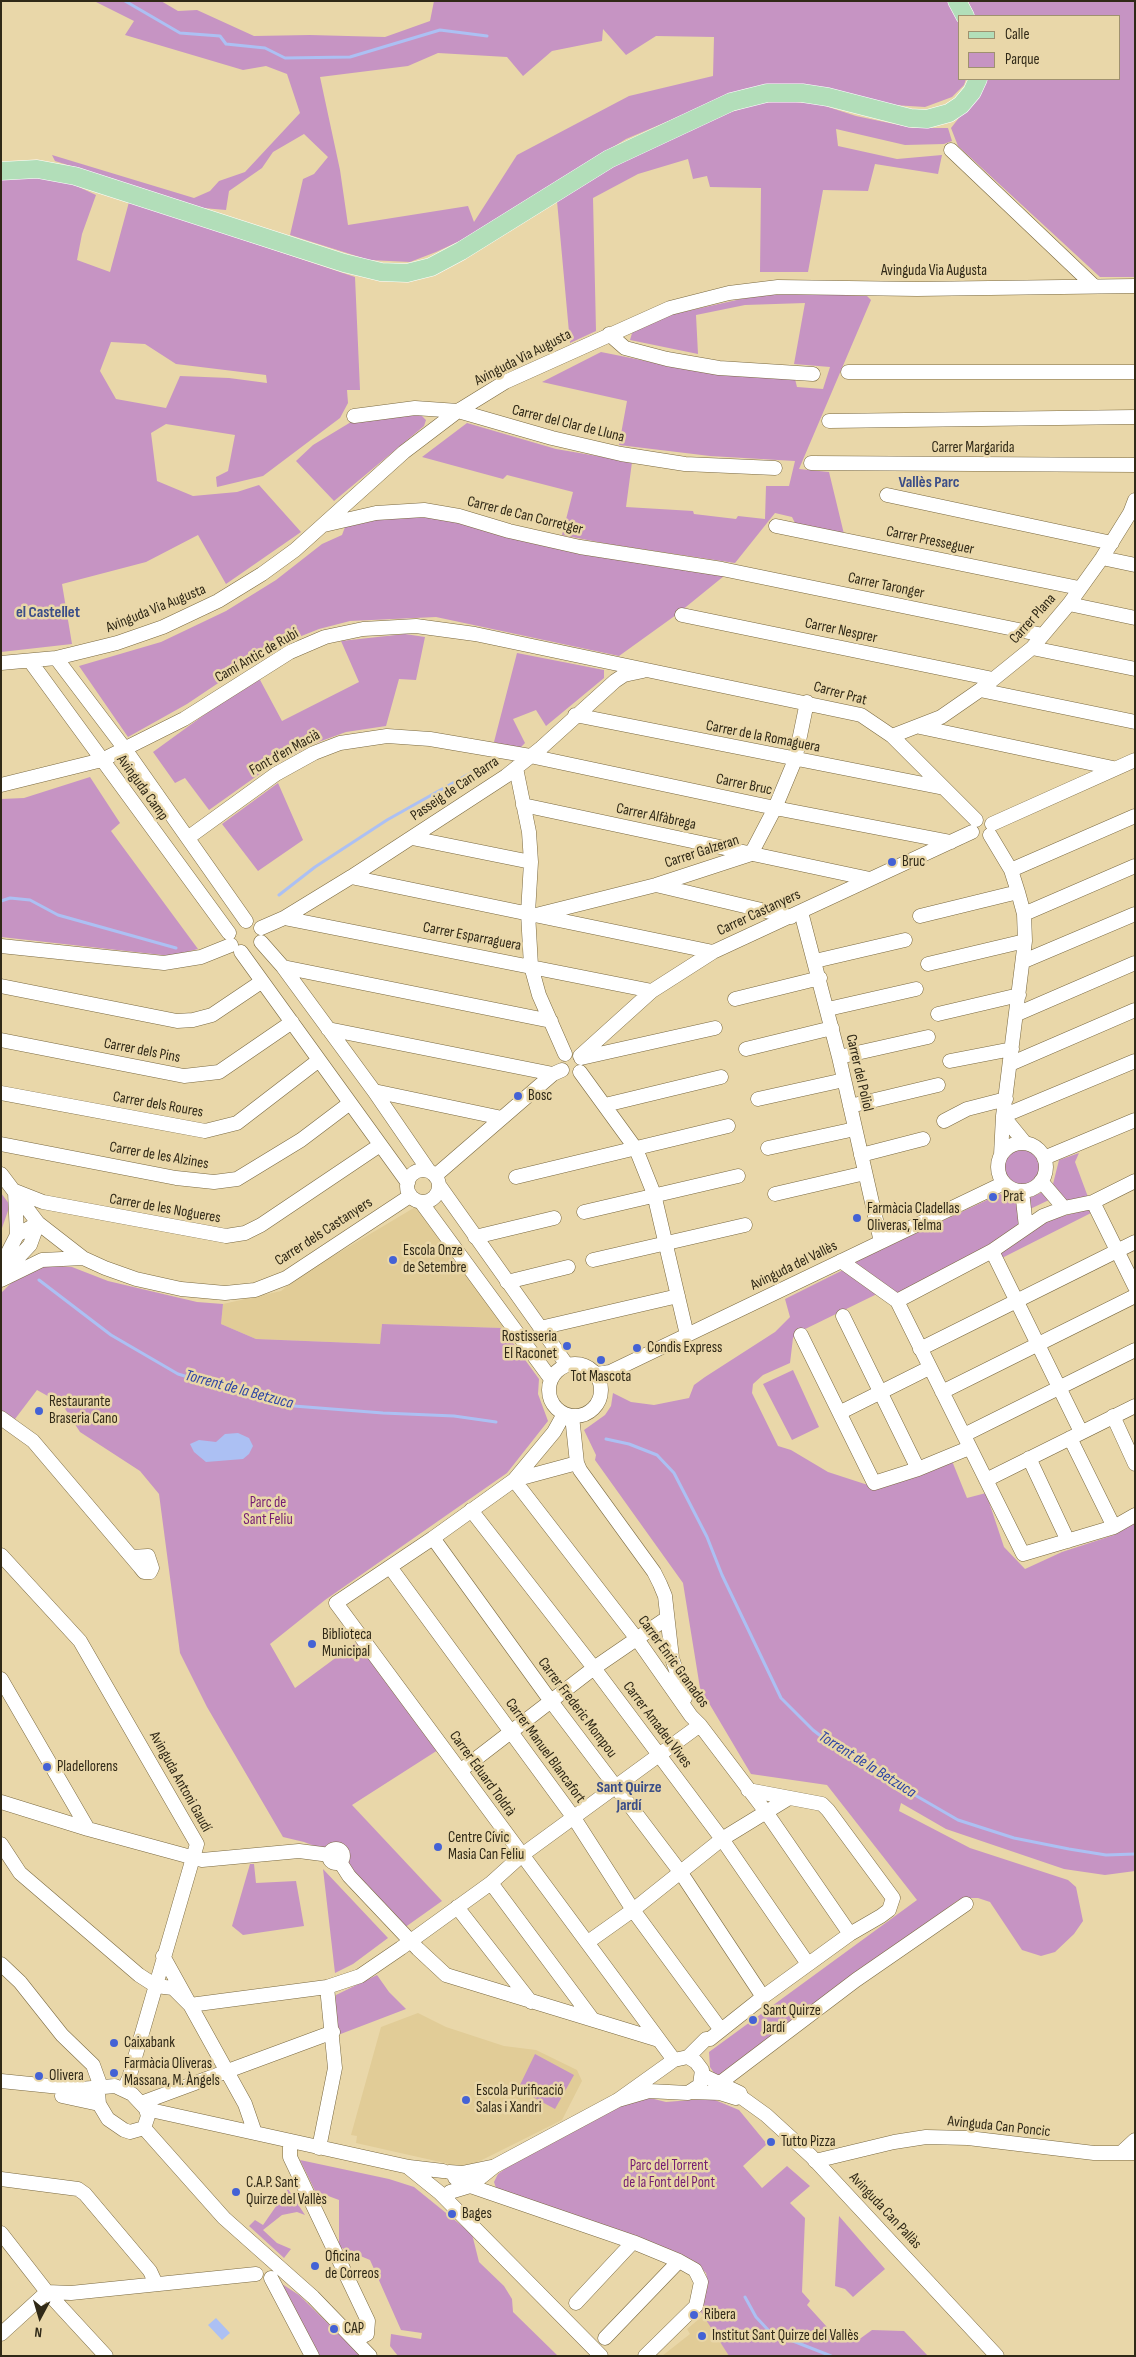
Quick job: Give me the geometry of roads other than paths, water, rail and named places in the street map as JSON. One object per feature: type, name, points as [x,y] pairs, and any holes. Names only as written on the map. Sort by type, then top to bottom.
[{"type":"main road","points":[[957,1],[964,15]]},
{"type":"main road","points":[[1,171],[29,168],[75,176],[344,263],[381,272],[407,273],[431,267],[461,251],[590,170],[630,148],[731,102],[766,93],[802,93],[842,100],[900,116],[927,118],[956,109],[972,92],[978,80]]},
{"type":"street","points":[[951,150],[1094,286]]},
{"type":"street","name":"Avinguda Via Augusta","points":[[1,663],[56,658],[117,643],[163,627],[205,608],[262,574],[295,550],[404,452],[458,411],[505,382],[670,308],[699,299],[778,287],[917,289],[1132,286]]},
{"type":"street","points":[[609,334],[625,348],[667,359],[719,368],[813,374]]},
{"type":"street","points":[[848,372],[1135,372]]},
{"type":"street","name":"Carrer del Clar de Lluna","points":[[354,416],[415,408],[458,411],[552,438],[621,454],[685,464],[775,468]]},
{"type":"street","points":[[829,421],[1135,417]]},
{"type":"street","name":"Carrer Margarida","points":[[811,463],[1135,465]]},
{"type":"street","points":[[887,495],[1112,543]]},
{"type":"street","name":"Carrer Plana","points":[[892,736],[920,727],[940,717],[980,690],[1032,648],[1069,604],[1102,558],[1133,509]]},
{"type":"street","name":"Carrer de Can Corretger","points":[[321,526],[376,513],[424,510],[459,516],[509,531],[580,547],[722,569]]},
{"type":"street","name":"Carrer Presseguer","points":[[776,526],[1079,588]]},
{"type":"street","points":[[1102,558],[1135,565]]},
{"type":"street","name":"Carrer Taronger","points":[[722,569],[1043,635]]},
{"type":"street","points":[[1069,604],[1135,618]]},
{"type":"street","name":"Carrer Nesprer","points":[[682,615],[993,679]]},
{"type":"street","name":"Camí Antic de Rubí","points":[[1,785],[102,760],[184,719],[290,652],[341,633],[393,627],[442,628],[658,672]]},
{"type":"street","points":[[1032,648],[1135,669]]},
{"type":"street","name":"Avinguda Camp","points":[[56,658],[125,748],[246,920]]},
{"type":"street","name":"Avinguda Camp","points":[[30,661],[261,982],[292,1022],[413,1194],[551,1379]]},
{"type":"street","points":[[603,661],[612,669],[612,679],[608,687]]},
{"type":"street","name":"Passeig de Can Barra","points":[[261,935],[284,918],[412,838],[516,768],[608,687],[631,672],[658,672]]},
{"type":"street","name":"Carrer Prat","points":[[658,672],[807,702],[861,715],[892,736],[944,788],[974,826]]},
{"type":"street","points":[[980,690],[1135,722]]},
{"type":"street","name":"Carrer Galzeran","points":[[351,876],[532,914],[656,885],[751,854],[775,808],[795,760],[807,702]]},
{"type":"street","name":"Carrer de la Romaguera","points":[[575,715],[944,788]]},
{"type":"street","points":[[920,727],[1112,768]]},
{"type":"street","name":"Font d'en Macià","points":[[189,837],[276,774],[314,753],[340,743],[387,736],[430,739],[530,756]]},
{"type":"street","name":"Carrer Bruc","points":[[530,756],[775,808],[951,842]]},
{"type":"street","points":[[991,829],[1112,768],[1135,760]]},
{"type":"street","points":[[516,768],[529,832],[532,914],[531,966],[539,994],[565,1054]]},
{"type":"street","name":"Carrer Alfàbrega","points":[[523,805],[870,880]]},
{"type":"street","points":[[1011,870],[1135,816]]},
{"type":"street","points":[[974,826],[983,818],[991,829],[1011,870],[1024,914],[1024,961],[1003,1116],[998,1173],[1008,1186],[1022,1191],[1030,1190],[1041,1181],[1045,1174],[1044,1158],[1038,1149],[1025,1144],[1003,1116]]},
{"type":"street","name":"Carrer Castanyers","points":[[580,1057],[652,992],[713,952],[951,842],[974,826]]},
{"type":"street","points":[[412,838],[531,862]]},
{"type":"street","points":[[1024,914],[1135,866]]},
{"type":"street","points":[[656,885],[796,914]]},
{"type":"street","points":[[920,916],[1018,892]]},
{"type":"street","points":[[532,914],[713,952]]},
{"type":"street","name":"Carrer del Poliol","points":[[796,914],[815,961],[828,1009],[880,1242]]},
{"type":"street","points":[[1024,961],[1135,914]]},
{"type":"street","name":"Carrer Esparraguera","points":[[284,918],[531,966],[652,992]]},
{"type":"street","points":[[234,943],[232,928],[246,920],[258,924],[261,935],[283,967],[374,1091],[507,1282],[567,1364]]},
{"type":"street","points":[[1,946],[164,964],[202,956],[234,943],[256,947],[261,935]]},
{"type":"street","points":[[815,961],[905,940]]},
{"type":"street","points":[[928,964],[1025,941]]},
{"type":"street","points":[[1017,1014],[1135,963]]},
{"type":"street","points":[[283,967],[551,1022]]},
{"type":"street","points":[[735,998],[820,978]]},
{"type":"street","points":[[1,986],[177,1021],[193,1020],[212,1015],[261,982]]},
{"type":"street","points":[[828,1009],[916,988]]},
{"type":"street","points":[[938,1014],[1019,995]]},
{"type":"street","points":[[1010,1064],[1135,1010]]},
{"type":"street","name":"Carrer dels Pins","points":[[1,1040],[184,1076],[218,1072],[292,1022]]},
{"type":"street","points":[[580,1057],[714,1028]]},
{"type":"street","points":[[746,1049],[832,1028]]},
{"type":"street","points":[[328,1029],[557,1072],[573,1075],[580,1072],[583,1064],[580,1057],[571,1052],[565,1054],[557,1072],[434,1177]]},
{"type":"street","points":[[839,1057],[928,1037]]},
{"type":"street","points":[[950,1061],[1012,1049]]},
{"type":"street","name":"Carrer dels Roures","points":[[1,1092],[205,1131],[237,1123],[319,1060]]},
{"type":"street","points":[[1003,1116],[1135,1061]]},
{"type":"street","points":[[580,1072],[636,1149],[655,1196],[687,1336]]},
{"type":"street","points":[[605,1105],[721,1077]]},
{"type":"street","points":[[758,1099],[844,1080]]},
{"type":"street","points":[[850,1106],[938,1085]]},
{"type":"street","points":[[374,1091],[502,1118]]},
{"type":"street","points":[[944,1121],[967,1109],[1006,1099]]},
{"type":"street","name":"Carrer de les Alzines","points":[[1,1144],[176,1178],[214,1182],[237,1179],[301,1140],[350,1103]]},
{"type":"street","points":[[1044,1158],[1135,1120]]},
{"type":"street","points":[[516,1177],[728,1126]]},
{"type":"street","points":[[768,1148],[855,1129]]},
{"type":"street","points":[[860,1154],[923,1139]]},
{"type":"street","points":[[1001,1155],[1010,1147],[1025,1144]]},
{"type":"street","name":"Carrer de les Nogueres","points":[[14,1192],[43,1202],[226,1236],[244,1233],[260,1225],[380,1145]]},
{"type":"street","points":[[416,1172],[434,1177],[438,1191],[433,1199],[413,1194],[410,1177],[416,1172]]},
{"type":"street","points":[[775,1194],[865,1173]]},
{"type":"street","name":"Carrer dels Castanyers","points":[[1,1174],[38,1223],[83,1258],[105,1268],[136,1278],[182,1289],[225,1293],[255,1290],[286,1278],[413,1194]]},
{"type":"street","points":[[584,1212],[738,1176]]},
{"type":"street","points":[[1041,1181],[1064,1208]]},
{"type":"street","points":[[897,1301],[992,1251],[1043,1216],[1064,1208],[1093,1202],[1135,1181]]},
{"type":"street","name":"Avinguda del Vallès","points":[[596,1374],[610,1372],[687,1336],[1004,1183]]},
{"type":"street","points":[[1022,1191],[1026,1227]]},
{"type":"street","points":[[1,1266],[17,1235],[14,1192]]},
{"type":"street","points":[[1093,1202],[1135,1287]]},
{"type":"street","points":[[475,1236],[554,1218]]},
{"type":"street","points":[[17,1235],[38,1223]]},
{"type":"street","points":[[1,1276],[30,1244],[38,1223]]},
{"type":"street","points":[[593,1260],[745,1226]]},
{"type":"street","points":[[920,1349],[1135,1242]]},
{"type":"street","points":[[992,1251],[1059,1387],[1075,1435],[1114,1527]]},
{"type":"street","points":[[1,1280],[42,1260],[83,1258]]},
{"type":"street","points":[[841,1261],[897,1301],[1022,1554],[1114,1527],[1135,1515]]},
{"type":"street","points":[[507,1282],[568,1267]]},
{"type":"street","points":[[540,1328],[678,1296]]},
{"type":"street","points":[[942,1392],[1135,1296]]},
{"type":"street","points":[[843,1316],[918,1469]]},
{"type":"street","points":[[801,1335],[874,1483],[918,1469],[1059,1387],[1135,1350]]},
{"type":"street","points":[[190,2005],[326,1987],[360,1976],[492,1883],[522,1855],[700,1725],[687,1702],[677,1677],[669,1640],[665,1596],[654,1572],[588,1482],[577,1463],[568,1415],[550,1401],[548,1394],[551,1379],[560,1368],[567,1364],[578,1364],[588,1367],[596,1374],[602,1391],[596,1407],[589,1412],[568,1415],[514,1480],[390,1567]]},
{"type":"street","points":[[840,1412],[929,1368]]},
{"type":"street","points":[[986,1480],[1135,1406]]},
{"type":"street","points":[[1113,1416],[1135,1464]]},
{"type":"street","points":[[1,1418],[32,1441],[132,1557]]},
{"type":"street","points":[[1029,1458],[1068,1541]]},
{"type":"street","points":[[514,1480],[577,1463]]},
{"type":"street","name":"Carrer Enric Granados","points":[[514,1480],[637,1639],[691,1716],[700,1725],[766,1812],[850,1934]]},
{"type":"street","name":"Carrer Amadeu Vives","points":[[471,1510],[594,1668],[722,1840],[808,1964]]},
{"type":"street","name":"Carrer Frederic Mompou","points":[[433,1538],[550,1700],[681,1873],[763,1997]]},
{"type":"street","name":"Avinguda Antoni Gaudí","points":[[1,1556],[80,1641],[197,1844],[129,2078],[124,2089]]},
{"type":"street","name":"Carrer Eduard Toldrà","points":[[390,1567],[336,1603],[659,2040],[677,2061]]},
{"type":"street","name":"Carrer Manuel Blancafort","points":[[390,1567],[574,1818],[716,2034]]},
{"type":"street","points":[[460,1771],[550,1700],[667,1618]]},
{"type":"street","points":[[1,1679],[88,1830]]},
{"type":"street","points":[[409,2167],[442,2191],[470,2186],[495,2166],[618,2100],[716,2034],[763,1997],[850,1934],[889,1910],[893,1898],[828,1810],[815,1802],[748,1790]]},
{"type":"street","points":[[588,1942],[633,1910],[722,1840],[789,1798]]},
{"type":"street","points":[[1,1802],[88,1830],[194,1858],[211,1859],[299,1851],[335,1858],[349,1876],[410,1941],[446,1975],[659,2040]]},
{"type":"street","points":[[1,1844],[20,1873],[139,1975],[156,1986],[174,1988],[190,2005]]},
{"type":"street","points":[[492,1883],[593,2020]]},
{"type":"street","points":[[720,2083],[849,1985],[966,1904]]},
{"type":"street","points":[[457,1907],[531,2002]]},
{"type":"street","points":[[163,1956],[225,2071],[245,2104],[255,2134]]},
{"type":"street","points":[[1,1964],[20,1982],[62,2035],[93,2065],[101,2087],[98,2092],[99,2104],[108,2119],[130,2132],[144,2128]]},
{"type":"street","points":[[319,2148],[335,2068],[333,2032],[326,1987]]},
{"type":"street","points":[[143,2106],[225,2071],[333,2032]]},
{"type":"street","points":[[618,2100],[649,2091],[675,2091],[684,2094],[692,2092],[700,2085],[702,2054],[716,2034]]},
{"type":"street","points":[[677,2061],[701,2070]]},
{"type":"street","points":[[675,2091],[667,2082],[666,2074],[677,2061]]},
{"type":"street","name":"Avinguda Can Pallàs","points":[[701,2070],[720,2083],[740,2093],[741,2097],[766,2116],[815,2161],[996,2356]]},
{"type":"street","points":[[1,2081],[74,2088],[115,2086],[124,2089],[143,2106],[148,2116],[144,2128]]},
{"type":"street","points":[[1,2090],[73,2097],[99,2104]]},
{"type":"street","name":"Avinguda Can Pallàs","points":[[692,2092],[712,2092],[737,2098],[741,2097]]},
{"type":"street","points":[[143,2106],[255,2134],[409,2167],[462,2174],[495,2166]]},
{"type":"street","points":[[144,2128],[210,2204],[313,2298],[369,2355]]},
{"type":"street","name":"Avinguda Can Poncic","points":[[815,2161],[894,2142],[926,2137],[968,2138],[1094,2153],[1128,2153],[1135,2140]]},
{"type":"street","points":[[290,2141],[290,2157],[368,2321],[367,2334],[355,2340]]},
{"type":"street","points":[[495,2166],[490,2180],[492,2188],[499,2196]]},
{"type":"street","points":[[442,2191],[456,2184],[449,2173]]},
{"type":"street","points":[[601,2356],[433,2183],[435,2176],[449,2173],[470,2186],[633,2242],[679,2261],[695,2270],[701,2282],[700,2296],[696,2306],[645,2356]]},
{"type":"street","points":[[1,2179],[78,2189],[150,2270],[156,2284]]},
{"type":"street","points":[[1,2233],[47,2292],[106,2356]]},
{"type":"street","points":[[576,2303],[633,2242]]},
{"type":"street","points":[[254,2246],[258,2256],[255,2265],[256,2274]]},
{"type":"street","points":[[606,2338],[679,2261]]},
{"type":"street","points":[[1,2334],[47,2292],[71,2293],[256,2274],[271,2278],[290,2278]]},
{"type":"street","points":[[271,2278],[312,2356]]},
{"type":"water","points":[[238,1433],[249,1438],[253,1446],[249,1454],[243,1459],[206,1462],[194,1452],[190,1444],[199,1440],[216,1442],[225,1434]]},
{"type":"water","points":[[216,2318],[230,2333],[222,2340],[208,2325]]},
{"type":"waterway","points":[[125,1],[180,33],[220,36],[226,44],[265,48],[285,58],[350,57],[440,30],[487,36]]},
{"type":"waterway","points":[[279,895],[315,867],[387,820],[476,770]]},
{"type":"waterway","points":[[1,901],[10,898],[30,900],[58,915],[176,948]]},
{"type":"waterway","name":"Torrent de la Betzuca","points":[[39,1280],[111,1335],[178,1374],[281,1405],[383,1413],[454,1416],[496,1422]]},
{"type":"waterway","name":"Torrent de la Betzuca","points":[[606,1439],[629,1444],[657,1455],[674,1473],[707,1537],[722,1575],[781,1698],[813,1730],[844,1754],[958,1820],[1014,1838],[1069,1849],[1106,1855],[1135,1854]]},
{"type":"waterway","points":[[745,2297],[756,2317],[770,2332],[831,2356]]},
{"type":"place","name":"Bruc","points":[[892,862]]},
{"type":"place","name":"Bosc","points":[[518,1096]]},
{"type":"place","name":"Prat","points":[[993,1197]]},
{"type":"place","name":"Farmàcia Cladellas Oliveras, Telma","points":[[857,1218]]},
{"type":"place","name":"Escola Onze de Setembre","points":[[393,1260]]},
{"type":"place","name":"Rostisseria El Raconet","points":[[567,1346]]},
{"type":"place","name":"Condis Express","points":[[637,1348]]},
{"type":"place","name":"Tot Mascota","points":[[601,1360]]},
{"type":"place","name":"Restaurante Braseria Cano","points":[[39,1411]]},
{"type":"place","name":"Biblioteca Municipal","points":[[312,1644]]},
{"type":"place","name":"Pladellorens","points":[[47,1767]]},
{"type":"place","name":"Centre Cívic Masia Can Feliu","points":[[438,1847]]},
{"type":"place","name":"Sant Quirze Jardí","points":[[753,2020]]},
{"type":"place","name":"Caixabank","points":[[114,2043]]},
{"type":"place","name":"Farmàcia Oliveras Massana, M. Àngels","points":[[114,2073]]},
{"type":"place","name":"Olivera","points":[[39,2076]]},
{"type":"place","name":"Escola Purificació Salas i Xandri","points":[[466,2100]]},
{"type":"place","name":"Tutto Pizza","points":[[771,2142]]},
{"type":"place","name":"C.A.P. Sant Quirze del Vallès","points":[[236,2192]]},
{"type":"place","name":"Bages","points":[[452,2214]]},
{"type":"place","name":"Oficina de Correos","points":[[315,2266]]},
{"type":"place","name":"Ribera","points":[[694,2315]]},
{"type":"place","name":"CAP","points":[[334,2329]]},
{"type":"place","name":"Institut Sant Quirze del Vallès","points":[[702,2336]]},
{"type":"district","name":"Vallès Parc","points":[[929,483]]},
{"type":"district","name":"el Castellet","points":[[48,613]]},
{"type":"district","name":"Sant Quirze Jardí","points":[[629,1797]]},
{"type":"park label","name":"Parc de Sant Feliu","points":[[268,1512]]},
{"type":"park label","name":"Parc del Torrent de la Font del Pont","points":[[669,2174]]}]
